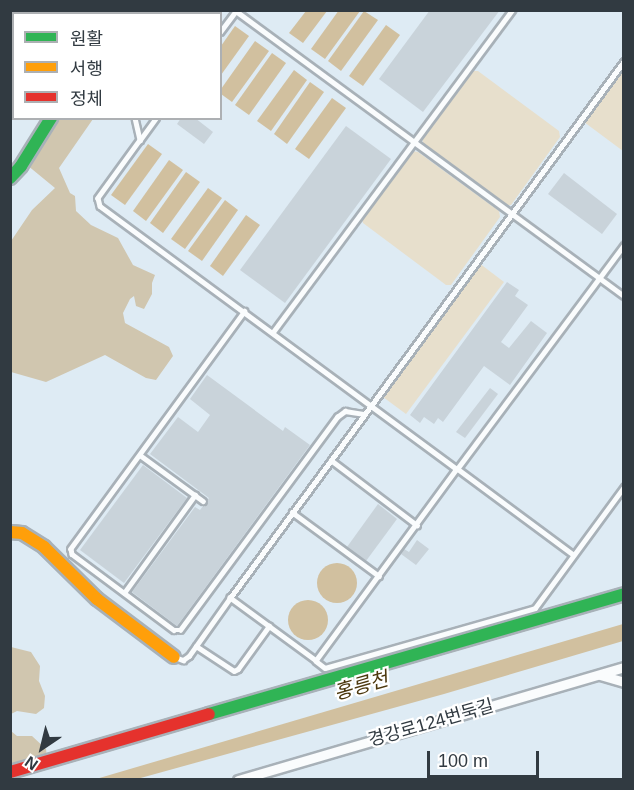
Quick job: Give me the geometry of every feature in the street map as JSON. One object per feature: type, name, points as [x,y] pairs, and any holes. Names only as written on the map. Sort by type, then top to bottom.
[{"type":"street","points":[[10,178],[50,120]]},
{"type":"street","points":[[10,532],[22,533],[44,548],[97,599],[174,657]]},
{"type":"street","points":[[10,771],[624,594]]},
{"type":"street","name":"경강로124번둑길","points":[[238,780],[624,667]]},
{"type":"street","points":[[597,675],[624,681]]},
{"type":"lane","points":[[273,332],[512,10]]},
{"type":"lane","points":[[222,29],[236,11],[624,296]]},
{"type":"lane","points":[[174,657],[183,660],[196,645],[369,405],[624,61]]},
{"type":"lane","points":[[135,120],[140,140]]},
{"type":"lane","points":[[155,120],[98,198],[100,206],[573,555]]},
{"type":"lane","points":[[316,661],[624,245]]},
{"type":"lane","points":[[245,311],[72,549],[72,554],[174,630],[180,630],[337,417],[345,411],[363,414]]},
{"type":"lane","points":[[140,455],[203,501]]},
{"type":"lane","points":[[331,460],[417,525]]},
{"type":"lane","points":[[230,598],[326,668],[535,608],[624,487]]},
{"type":"lane","points":[[124,593],[195,495]]},
{"type":"lane","points":[[292,512],[379,576]]},
{"type":"lane","points":[[196,645],[234,671],[238,669],[269,626]]},
{"type":"shaded area","points":[[339,10],[360,11],[325,59],[311,49]]},
{"type":"shaded area","points":[[306,11],[327,11],[303,43],[289,33]]},
{"type":"shaded area","points":[[364,11],[378,20],[341,71],[328,61]]},
{"type":"shaded area","points":[[386,25],[400,35],[363,86],[349,76]]},
{"type":"shaded area","points":[[235,26],[249,36],[222,74],[222,45]]},
{"type":"shaded area","points":[[255,41],[269,51],[232,102],[222,95],[222,88]]},
{"type":"shaded area","points":[[272,53],[286,63],[249,115],[235,105]]},
{"type":"shaded area","points":[[623,68],[624,151],[584,122]]},
{"type":"shaded area","points":[[294,70],[307,80],[271,131],[257,121]]},
{"type":"shaded area","points":[[472,71],[478,71],[559,131],[560,137],[511,205],[506,205],[423,143],[422,138]]},
{"type":"shaded area","points":[[310,82],[324,92],[287,144],[274,134]]},
{"type":"shaded area","points":[[332,98],[346,108],[309,159],[295,149]]},
{"type":"shaded area","points":[[54,120],[92,120],[59,168],[70,193],[75,196],[76,211],[91,225],[118,238],[133,265],[155,275],[152,294],[144,309],[136,306],[134,296],[123,313],[125,323],[169,347],[173,356],[156,380],[146,378],[105,355],[46,382],[11,372],[11,241],[32,210],[55,188],[27,165]]},
{"type":"shaded area","points":[[148,144],[162,154],[125,205],[111,195]]},
{"type":"shaded area","points":[[412,151],[418,152],[499,211],[500,217],[451,285],[446,285],[363,223],[362,219]]},
{"type":"shaded area","points":[[169,160],[183,170],[146,221],[133,211]]},
{"type":"shaded area","points":[[186,172],[200,182],[163,233],[150,223]]},
{"type":"shaded area","points":[[208,188],[222,198],[185,249],[171,239]]},
{"type":"shaded area","points":[[225,200],[238,210],[202,261],[188,251]]},
{"type":"shaded area","points":[[246,215],[260,225],[223,276],[210,266]]},
{"type":"shaded area","points":[[479,263],[504,282],[406,414],[383,397]]},
{"type":"shaded area","points":[[337,563],[345,564],[351,569],[356,575],[356,591],[351,597],[345,602],[337,603],[329,602],[323,597],[318,591],[317,583],[318,575],[323,569],[329,564]]},
{"type":"shaded area","points":[[308,600],[316,601],[322,606],[327,612],[327,628],[322,634],[316,639],[308,640],[300,639],[294,634],[289,628],[288,620],[289,612],[294,606],[300,601]]},
{"type":"shaded area","name":"홍릉천","points":[[623,624],[623,641],[444,694],[137,779],[96,779]]},
{"type":"shaded area","points":[[11,647],[31,652],[40,666],[39,681],[45,696],[44,708],[36,714],[17,711],[11,714]]},
{"type":"shaded area","points":[[11,731],[17,736],[32,736],[46,749],[47,758],[11,768]]},
{"type":"building","points":[[430,10],[500,10],[423,112],[379,79]]},
{"type":"building","points":[[180,120],[198,120],[213,132],[204,144],[177,124]]},
{"type":"building","points":[[346,126],[391,159],[285,303],[240,270]]},
{"type":"building","points":[[564,173],[617,214],[602,234],[548,194]]},
{"type":"building","points":[[507,282],[519,290],[515,296],[528,305],[501,342],[509,348],[531,321],[547,333],[510,385],[484,366],[443,422],[438,418],[434,424],[424,417],[420,423],[410,415]]},
{"type":"building","points":[[207,375],[283,431],[285,427],[310,445],[177,626],[132,592],[195,507],[200,510],[209,498],[150,454],[178,417],[198,432],[210,415],[190,399]]},
{"type":"building","points":[[490,388],[498,394],[465,438],[456,432]]},
{"type":"building","points":[[143,465],[187,498],[124,583],[80,550]]},
{"type":"building","points":[[378,504],[397,519],[366,561],[347,547]]},
{"type":"building","points":[[417,540],[429,549],[416,565],[401,554],[404,549],[409,552]]},
{"type":"traffic: fast","points":[[10,178],[21,166],[50,120]]},
{"type":"traffic: fast","points":[[209,714],[624,594]]},
{"type":"traffic: slow","points":[[10,532],[22,533],[44,547],[97,599],[174,657]]},
{"type":"traffic: jam","points":[[10,772],[209,714]]}]
